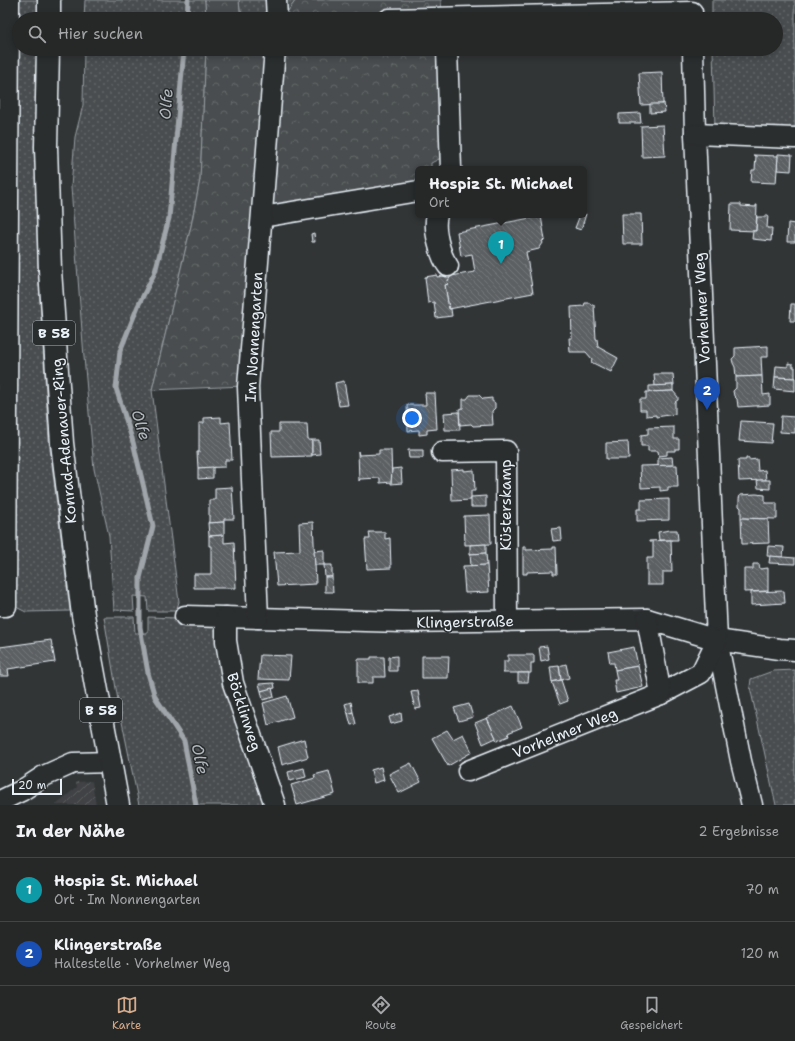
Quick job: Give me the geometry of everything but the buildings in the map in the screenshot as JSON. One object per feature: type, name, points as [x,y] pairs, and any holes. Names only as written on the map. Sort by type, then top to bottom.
[{"type":"main road","points":[[49,12],[50,0]]},
{"type":"main road","name":"Konrad-Adenauer-Ring","points":[[48,56],[46,147],[50,270],[62,443],[83,615],[118,805]]},
{"type":"street","points":[[3,606],[9,0]]},
{"type":"street","points":[[276,0],[277,12]]},
{"type":"street","points":[[630,12],[692,10]]},
{"type":"street","name":"Im Nonnengarten","points":[[258,618],[248,387],[274,56]]},
{"type":"street","points":[[447,56],[451,166]]},
{"type":"street","name":"Vorhelmer Weg","points":[[693,56],[695,134],[717,640],[741,760],[752,805]]},
{"type":"street","points":[[695,134],[795,138]]},
{"type":"street","points":[[262,217],[415,192]]},
{"type":"street","points":[[436,218],[437,236],[443,259],[448,266]]},
{"type":"street","name":"Küsterskamp","points":[[442,452],[506,451],[507,621]]},
{"type":"street","name":"Klingerstraße","points":[[185,616],[402,622],[647,619],[717,640],[795,650]]},
{"type":"street","name":"Böcklinweg","points":[[226,618],[226,641],[233,683],[275,805]]},
{"type":"street","points":[[647,619],[661,694]]},
{"type":"street","name":"Vorhelmer Weg","points":[[468,771],[661,694],[702,673],[717,640]]},
{"type":"street","points":[[0,801],[21,791],[44,776],[73,763],[111,762]]},
{"type":"shaded area","points":[[92,781],[96,805],[55,805],[77,787],[76,782]]},
{"type":"green space","points":[[15,0],[38,0],[37,12],[15,12]]},
{"type":"green space","points":[[85,0],[205,0],[206,12],[84,12]]},
{"type":"green space","points":[[205,0],[239,0],[241,12],[206,12]]},
{"type":"green space","points":[[239,0],[272,0],[273,12],[240,11]]},
{"type":"green space","points":[[281,0],[296,0],[287,12],[282,12]]},
{"type":"green space","points":[[296,0],[441,0],[442,12],[287,12]]},
{"type":"green space","points":[[712,0],[795,0],[795,131],[715,128],[713,56],[783,56],[783,12],[712,12]]},
{"type":"green space","points":[[15,56],[37,56],[35,147],[38,269],[49,441],[70,611],[26,612],[14,606]]},
{"type":"green space","points":[[84,56],[206,56],[200,180],[191,226],[152,390],[179,602],[176,611],[148,611],[147,597],[133,596],[134,611],[114,610],[109,536],[94,469],[71,187],[75,137],[83,105]]},
{"type":"green space","points":[[206,56],[442,56],[445,156],[431,163],[431,166],[415,166],[415,182],[258,208],[244,386],[152,390],[191,226],[200,180]]},
{"type":"green space","points":[[104,617],[134,617],[135,633],[148,633],[148,617],[176,618],[214,625],[217,629],[267,805],[139,805],[120,712]]},
{"type":"green space","points":[[795,670],[795,805],[776,805],[750,687],[751,679],[773,671]]},
{"type":"waterway","name":"Olfe","points":[[187,12],[188,0]]},
{"type":"waterway","name":"Olfe","points":[[183,56],[169,218],[155,272],[138,306],[120,351],[116,388],[133,442],[153,526],[140,578],[140,627],[148,673],[155,697],[184,741],[196,805]]},
{"type":"place","name":"Hospiz St. Michael","points":[[501,264]]},
{"type":"place","name":"Klingerstraße","points":[[707,410]]}]
